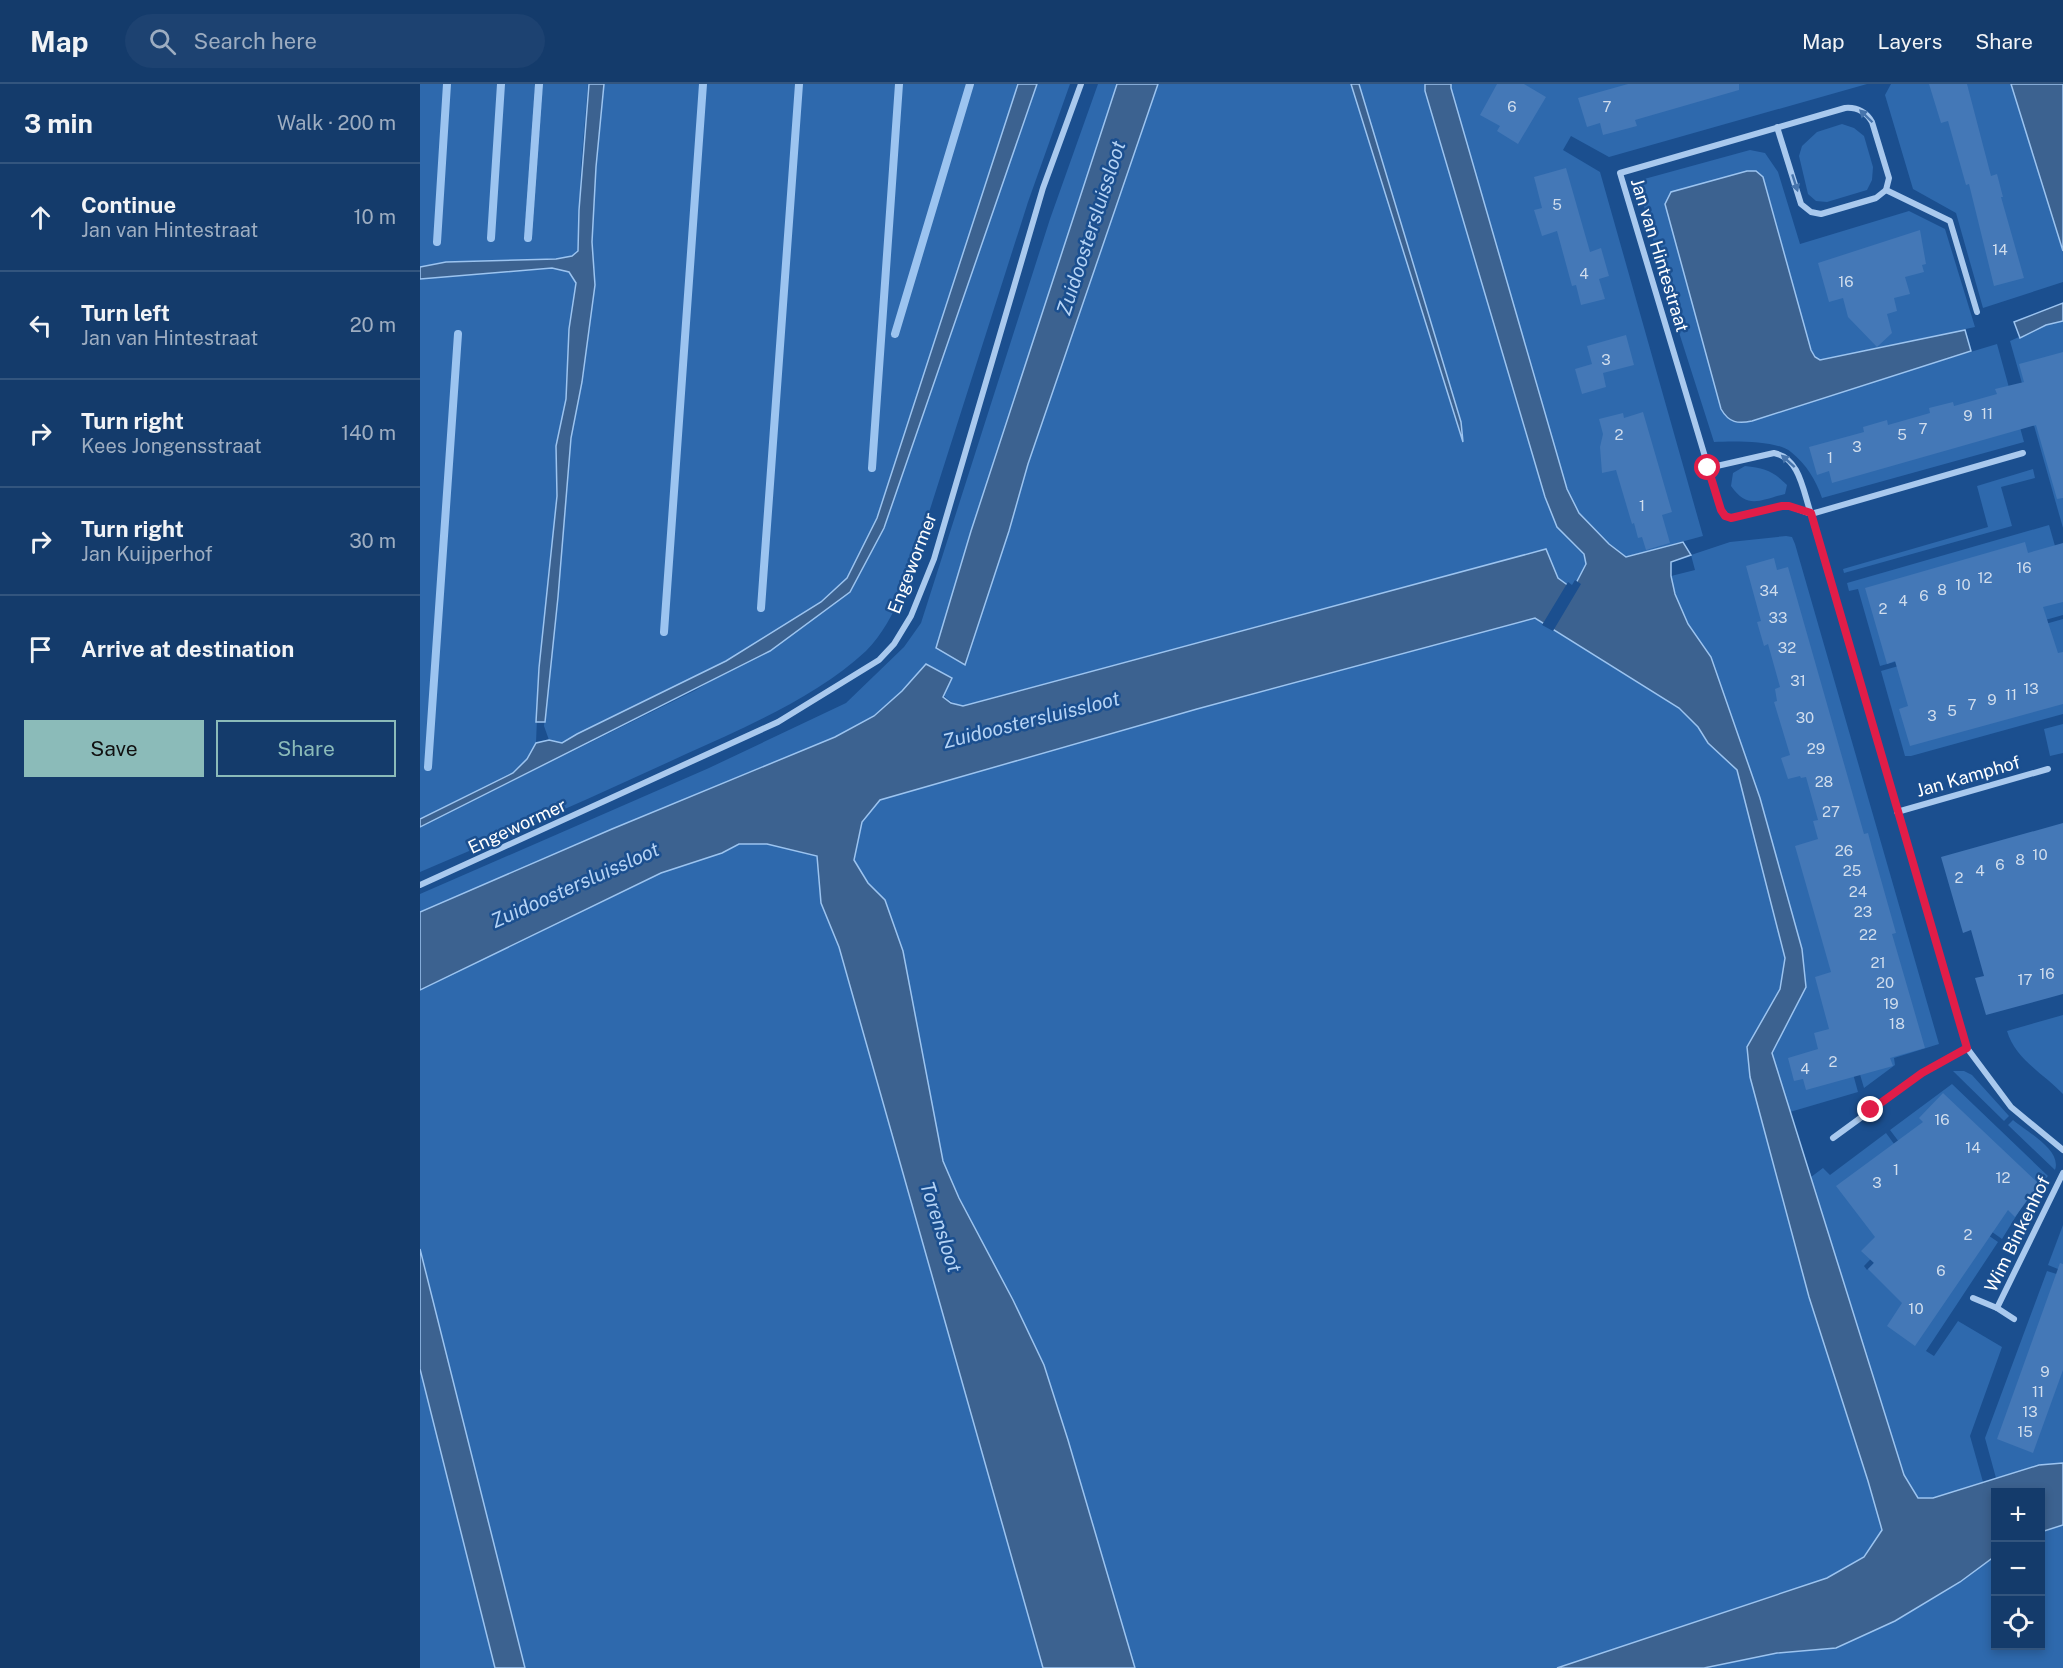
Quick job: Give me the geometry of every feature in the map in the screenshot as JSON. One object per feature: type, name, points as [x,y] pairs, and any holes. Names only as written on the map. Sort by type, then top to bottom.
[{"type":"street","name":"Engewormer","points":[[420,885],[778,722],[879,660],[894,644],[911,616],[934,559],[1042,188],[1081,84]]},
{"type":"street","name":"Jan van Hintestraat","points":[[1811,513],[1782,506],[1731,518],[1725,516],[1721,510],[1620,173],[1845,108],[1854,108],[1861,111],[1872,122],[1889,178],[1886,190]]},
{"type":"street","points":[[1777,127],[1801,204],[1810,212],[1821,214],[1876,198],[1886,190],[1950,221],[1977,312]]},
{"type":"street","points":[[1708,468],[1765,453],[1783,455],[1796,469],[1811,513],[1967,1048],[2011,1107],[2063,1150]]},
{"type":"street","points":[[1811,513],[2023,453]]},
{"type":"street","name":"Jan Kamphof","points":[[1897,812],[2048,769]]},
{"type":"street","points":[[1833,1138],[1922,1073],[1967,1048]]},
{"type":"street","name":"Wim Binkenhof","points":[[1997,1308],[2063,1173]]},
{"type":"street","name":"Wim Binkenhof","points":[[1973,1298],[1997,1308],[2014,1319]]},
{"type":"shaded area","points":[[420,84],[588,84],[581,166],[578,251],[572,256],[556,259],[446,262],[420,267]]},
{"type":"shaded area","points":[[604,84],[1018,84],[877,518],[847,578],[821,602],[726,661],[562,743],[549,740],[544,726],[558,597],[571,438],[582,382],[595,285],[592,242]]},
{"type":"shaded area","points":[[1037,84],[1070,84],[1028,202],[903,594],[877,638],[847,667],[780,709],[733,733],[420,872],[420,827],[696,690],[810,621],[850,592],[884,528]]},
{"type":"shaded area","points":[[1098,84],[1117,84],[971,531],[936,648],[1009,531],[1028,464],[1158,84],[1425,84],[1425,91],[1545,497],[1557,527],[1584,554],[1586,564],[1573,590],[1558,578],[1545,549],[962,706],[944,695],[926,665],[874,716],[835,737],[612,829],[420,912],[420,894],[709,768],[846,703],[904,647],[921,623],[1050,219]]},
{"type":"shaded area","points":[[1451,84],[1867,84],[1609,157],[1571,136],[1563,150],[1600,172],[1703,536],[1626,557],[1609,544],[1579,513],[1567,489]]},
{"type":"shaded area","points":[[1891,84],[2011,84],[2063,251],[2063,282],[1983,308],[1956,213],[1913,189],[1885,95]]},
{"type":"shaded area","points":[[1842,124],[1854,128],[1864,136],[1873,167],[1872,180],[1867,190],[1827,202],[1816,201],[1808,194],[1799,156],[1802,146],[1817,132]]},
{"type":"shaded area","points":[[1750,150],[1765,153],[1778,172],[1800,244],[1909,211],[1945,229],[1975,327],[1820,360],[1815,357],[1811,350],[1763,176],[1752,421],[1997,344],[2024,442],[1822,498],[1806,467],[1784,448],[1754,442],[1714,442],[1676,323],[1637,181]]},
{"type":"shaded area","points":[[552,268],[569,272],[576,283],[569,329],[566,399],[556,446],[557,496],[539,668],[536,743],[527,759],[513,773],[420,819],[420,279]]},
{"type":"shaded area","points":[[2063,321],[2063,528],[2010,341],[2046,325]]},
{"type":"shaded area","points":[[1745,466],[1773,473],[1787,485],[1785,494],[1755,501],[1743,498],[1731,486],[1733,473]]},
{"type":"shaded area","points":[[2033,469],[2035,478],[2001,487],[2012,526],[1844,573],[1843,569],[1988,527],[1977,486]]},
{"type":"shaded area","points":[[2049,525],[2063,574],[2063,615],[1880,666],[1858,589],[1849,591],[1847,583]]},
{"type":"shaded area","points":[[1792,537],[1795,544],[1939,1044],[1894,1058],[1895,1065],[1864,1088],[1839,1003],[1834,1004],[1858,1092],[1790,1112],[1772,1053],[1784,1030],[1802,949],[1760,798],[1711,657],[1688,624],[1675,594],[1671,576],[1695,570],[1691,555],[1730,542]]},
{"type":"shaded area","points":[[1535,618],[1679,708],[1698,727],[1708,743],[1737,770],[1785,958],[1780,989],[1747,1047],[1750,1077],[1809,1297],[1882,1530],[1864,1557],[1827,1578],[1557,1668],[1135,1668],[1044,1365],[1013,1300],[959,1198],[943,1161],[903,951],[885,900],[868,883],[854,860],[862,822],[880,800],[1197,709]]},
{"type":"shaded area","points":[[2063,619],[2063,714],[1905,756],[1881,671]]},
{"type":"shaded area","points":[[2063,724],[2063,753],[2050,756],[2044,729]]},
{"type":"shaded area","points":[[739,844],[767,844],[817,856],[821,903],[839,947],[1043,1668],[525,1668],[420,1249],[420,990],[661,873],[722,853]]},
{"type":"shaded area","points":[[2063,1015],[2063,1094],[2023,1058],[2016,1050],[2007,1031]]},
{"type":"shaded area","points":[[1953,1071],[1964,1071],[1972,1075],[2009,1116],[2004,1121]]},
{"type":"shaded area","points":[[1952,1084],[2048,1176],[2026,1200],[2002,1239],[1957,1207],[1927,1179],[1890,1130]]},
{"type":"shaded area","points":[[2013,1120],[2048,1149],[2056,1163],[2055,1170],[2008,1125]]},
{"type":"shaded area","points":[[1886,1133],[1917,1175],[1935,1192],[1864,1266],[1867,1270],[1939,1195],[1956,1213],[1998,1242],[1926,1351],[1934,1356],[1958,1321],[2002,1347],[1970,1436],[1983,1482],[1933,1498],[1918,1498],[1904,1475],[1811,1177],[1823,1168],[1830,1175]]},
{"type":"shaded area","points":[[2063,1225],[2063,1271],[2048,1265]]},
{"type":"shaded area","points":[[2047,1271],[2063,1276],[2063,1463],[2039,1465],[1996,1478],[1985,1438]]},
{"type":"shaded area","points":[[420,1369],[495,1668],[420,1668]]},
{"type":"shaded area","points":[[2063,1525],[2063,1668],[1704,1668],[1777,1653],[1836,1648],[1895,1621],[1960,1582],[1991,1559],[1991,1650],[2045,1650],[2045,1531]]},
{"type":"water","points":[[589,84],[604,84],[592,242],[595,285],[582,382],[571,438],[545,722],[536,722],[539,668],[557,496],[556,446],[566,399],[569,329],[576,283],[569,272],[552,268],[420,279],[420,267],[446,262],[556,259],[572,256],[578,251]]},
{"type":"water","points":[[1018,84],[1037,84],[884,528],[850,592],[770,651],[420,827],[420,819],[513,773],[527,759],[536,743],[549,740],[562,743],[726,661],[821,602],[847,578],[877,518]]},
{"type":"water","name":"Zuidoostersluissloot","points":[[1117,84],[1158,84],[1028,464],[1009,531],[965,665],[936,648],[971,531]]},
{"type":"water","points":[[1351,84],[1359,84],[1461,422],[1463,442]]},
{"type":"water","points":[[1425,84],[1451,84],[1567,489],[1579,513],[1609,544],[1626,557],[1683,542],[1691,555],[1671,562],[1675,594],[1688,624],[1711,657],[1760,798],[1802,949],[1806,987],[1772,1053],[1904,1475],[1918,1498],[1933,1498],[2039,1465],[2063,1463],[2063,1525],[2045,1531],[2045,1488],[1991,1488],[1991,1559],[1960,1582],[1895,1621],[1836,1648],[1777,1653],[1704,1668],[1557,1668],[1827,1578],[1864,1557],[1882,1530],[1809,1297],[1750,1077],[1747,1047],[1780,989],[1785,958],[1737,770],[1708,743],[1698,727],[1679,708],[1535,618],[1197,709],[880,800],[862,822],[854,860],[868,883],[885,900],[903,951],[943,1161],[959,1198],[1013,1300],[1044,1365],[1135,1668],[1043,1668],[839,947],[821,903],[817,856],[767,844],[739,844],[722,853],[661,873],[420,990],[420,912],[612,829],[835,737],[874,716],[902,691],[926,664],[952,678],[943,697],[951,703],[963,706],[1546,549],[1558,578],[1573,589],[1586,564],[1584,554],[1557,527],[1545,497],[1425,91]]},
{"type":"water","points":[[2011,84],[2063,84],[2063,251]]},
{"type":"water","points":[[1747,171],[1756,171],[1763,177],[1811,350],[1815,357],[1820,360],[1965,330],[1971,351],[1752,421],[1738,422],[1727,417],[1721,409],[1665,204],[1671,192]]},
{"type":"water","points":[[2063,303],[2063,321],[2046,325],[2020,338],[2014,322]]},
{"type":"water","points":[[420,1249],[525,1668],[495,1668],[420,1369]]},
{"type":"pier","points":[[1575,580],[1581,584],[1553,631],[1542,625],[1568,582],[1572,585]]},
{"type":"building","points":[[1497,84],[1524,84],[1546,97],[1518,144],[1497,131],[1500,126],[1480,115]]},
{"type":"building","points":[[1628,84],[1739,84],[1739,90],[1635,120],[1637,126],[1603,135],[1600,123],[1587,127],[1578,98]]},
{"type":"building","points":[[1929,84],[1967,84],[1991,176],[1997,174],[2003,197],[2001,197],[2024,278],[1994,286],[1969,184],[1966,185],[1948,121],[1941,123]]},
{"type":"building","points":[[1566,168],[1590,252],[1601,248],[1609,276],[1599,279],[1605,299],[1581,305],[1576,285],[1572,286],[1557,231],[1542,236],[1534,210],[1542,208],[1534,177]]},
{"type":"building","points":[[1920,230],[1926,264],[1922,265],[1924,272],[1905,277],[1910,294],[1894,298],[1897,311],[1887,314],[1892,333],[1877,347],[1848,317],[1843,298],[1829,302],[1818,263]]},
{"type":"building","points":[[1626,335],[1634,365],[1603,373],[1606,387],[1582,394],[1575,369],[1592,364],[1587,346]]},
{"type":"building","points":[[2063,352],[2063,498],[2057,499],[2036,425],[1832,483],[1829,471],[1817,475],[1809,447],[1864,432],[1863,427],[1887,420],[1888,425],[1930,413],[1929,408],[1953,402],[1954,406],[1997,394],[1995,389],[2024,382],[2019,364]]},
{"type":"building","points":[[1643,412],[1672,512],[1662,515],[1670,543],[1646,550],[1642,537],[1638,538],[1634,523],[1632,524],[1616,470],[1602,473],[1600,447],[1603,434],[1599,419],[1623,413],[1624,418]]},
{"type":"building","points":[[2025,542],[2028,553],[2063,543],[2063,602],[2043,607],[2058,653],[2063,652],[2063,704],[1910,746],[1899,709],[1908,706],[1895,661],[1887,664],[1865,588]]},
{"type":"building","points":[[1774,558],[1777,570],[1788,567],[1864,834],[1868,833],[1896,933],[1892,934],[1925,1048],[1890,1058],[1893,1066],[1806,1090],[1803,1079],[1794,1081],[1788,1058],[1818,1049],[1814,1033],[1829,1029],[1815,977],[1831,972],[1795,846],[1818,839],[1813,821],[1818,820],[1806,777],[1788,779],[1781,758],[1790,755],[1774,702],[1777,701],[1775,689],[1780,687],[1768,644],[1764,646],[1757,622],[1761,621],[1746,566]]},
{"type":"building","points":[[2063,823],[2063,994],[1986,1015],[1975,978],[1984,976],[1971,930],[1963,933],[1941,857]]},
{"type":"building","points":[[1943,1093],[2039,1184],[2015,1217],[2008,1210],[1915,1346],[1887,1326],[1902,1303],[1868,1269],[1874,1263],[1861,1251],[1875,1237],[1836,1186],[1923,1122],[1919,1118]]},
{"type":"building","points":[[2060,1263],[2063,1264],[2063,1370],[2033,1453],[1997,1439]]},
{"type":"waterway","points":[[437,242],[447,84]]},
{"type":"waterway","points":[[491,238],[501,84]]},
{"type":"waterway","points":[[528,238],[539,84]]},
{"type":"waterway","points":[[664,632],[703,84]]},
{"type":"waterway","points":[[761,608],[799,84]]},
{"type":"waterway","points":[[872,468],[899,84]]},
{"type":"waterway","points":[[895,334],[970,84]]},
{"type":"waterway","points":[[428,767],[458,334]]},
{"type":"route","points":[[1708,468],[1725,516],[1731,518],[1782,506],[1811,513],[1967,1048],[1922,1073],[1871,1110]]},
{"type":"water label","name":"Torensloot","points":[[941,1227]]}]
